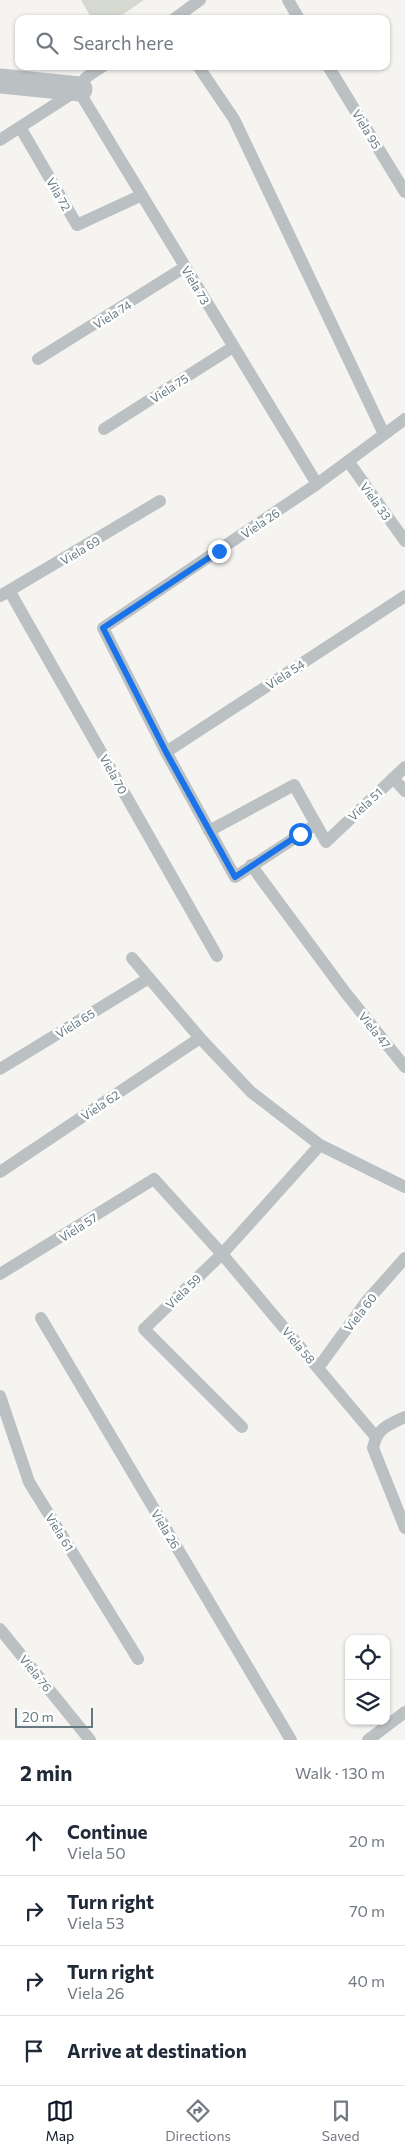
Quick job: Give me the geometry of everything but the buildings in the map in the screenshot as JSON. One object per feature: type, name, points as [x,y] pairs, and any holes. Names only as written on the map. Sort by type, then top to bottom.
[{"type":"street","points":[[0,81],[82,93]]},
{"type":"lane","points":[[179,15],[200,0]]},
{"type":"lane","points":[[288,0],[297,15]]},
{"type":"lane","points":[[0,140],[82,93],[83,80],[97,70]]},
{"type":"lane","points":[[201,70],[234,119],[384,434]]},
{"type":"lane","name":"Viela 95","points":[[330,70],[405,192]]},
{"type":"lane","name":"Viela 73","points":[[82,93],[309,473],[318,484]]},
{"type":"lane","name":"Vila 72","points":[[20,128],[77,225],[142,195]]},
{"type":"lane","name":"Viela 74","points":[[38,359],[185,267]]},
{"type":"lane","name":"Viela 75","points":[[104,429],[233,347]]},
{"type":"lane","name":"Viela 26","points":[[166,752],[103,628],[318,484],[405,419]]},
{"type":"lane","name":"Viela 33","points":[[348,461],[405,541]]},
{"type":"lane","name":"Viela 69","points":[[5,594],[160,501]]},
{"type":"lane","name":"Viela 70","points":[[5,594],[217,956]]},
{"type":"lane","name":"Viela 54","points":[[166,752],[405,596]]},
{"type":"lane","points":[[166,752],[209,831],[235,877],[316,824],[294,785],[209,831]]},
{"type":"lane","name":"Viela 51","points":[[316,824],[326,842],[405,767]]},
{"type":"lane","points":[[393,778],[405,791]]},
{"type":"lane","name":"Viela 47","points":[[251,865],[345,992],[405,1067]]},
{"type":"lane","points":[[132,958],[200,1038],[251,1092],[320,1145],[405,1187]]},
{"type":"lane","name":"Viela 65","points":[[0,1069],[149,978]]},
{"type":"lane","name":"Viela 62","points":[[0,1172],[200,1038]]},
{"type":"lane","name":"Viela 59","points":[[242,1426],[144,1329],[222,1254],[320,1145]]},
{"type":"lane","name":"Viela 58","points":[[154,1179],[222,1254],[318,1368],[374,1442],[405,1528]]},
{"type":"lane","name":"Viela 57","points":[[0,1274],[154,1179]]},
{"type":"lane","name":"Viela 60","points":[[318,1368],[366,1302],[405,1258]]},
{"type":"lane","name":"Viela 26","points":[[41,1318],[291,1740]]},
{"type":"lane","name":"Viela 61","points":[[0,1396],[29,1482],[138,1659]]},
{"type":"lane","points":[[374,1442],[386,1426],[405,1417]]},
{"type":"lane","name":"Viela 76","points":[[0,1629],[90,1740]]},
{"type":"lane","points":[[368,1740],[405,1712]]},
{"type":"shaded area","points":[[81,0],[144,0],[122,15],[90,15]]},
{"type":"route","points":[[219,551],[103,628],[166,752],[235,877],[300,834]]}]
